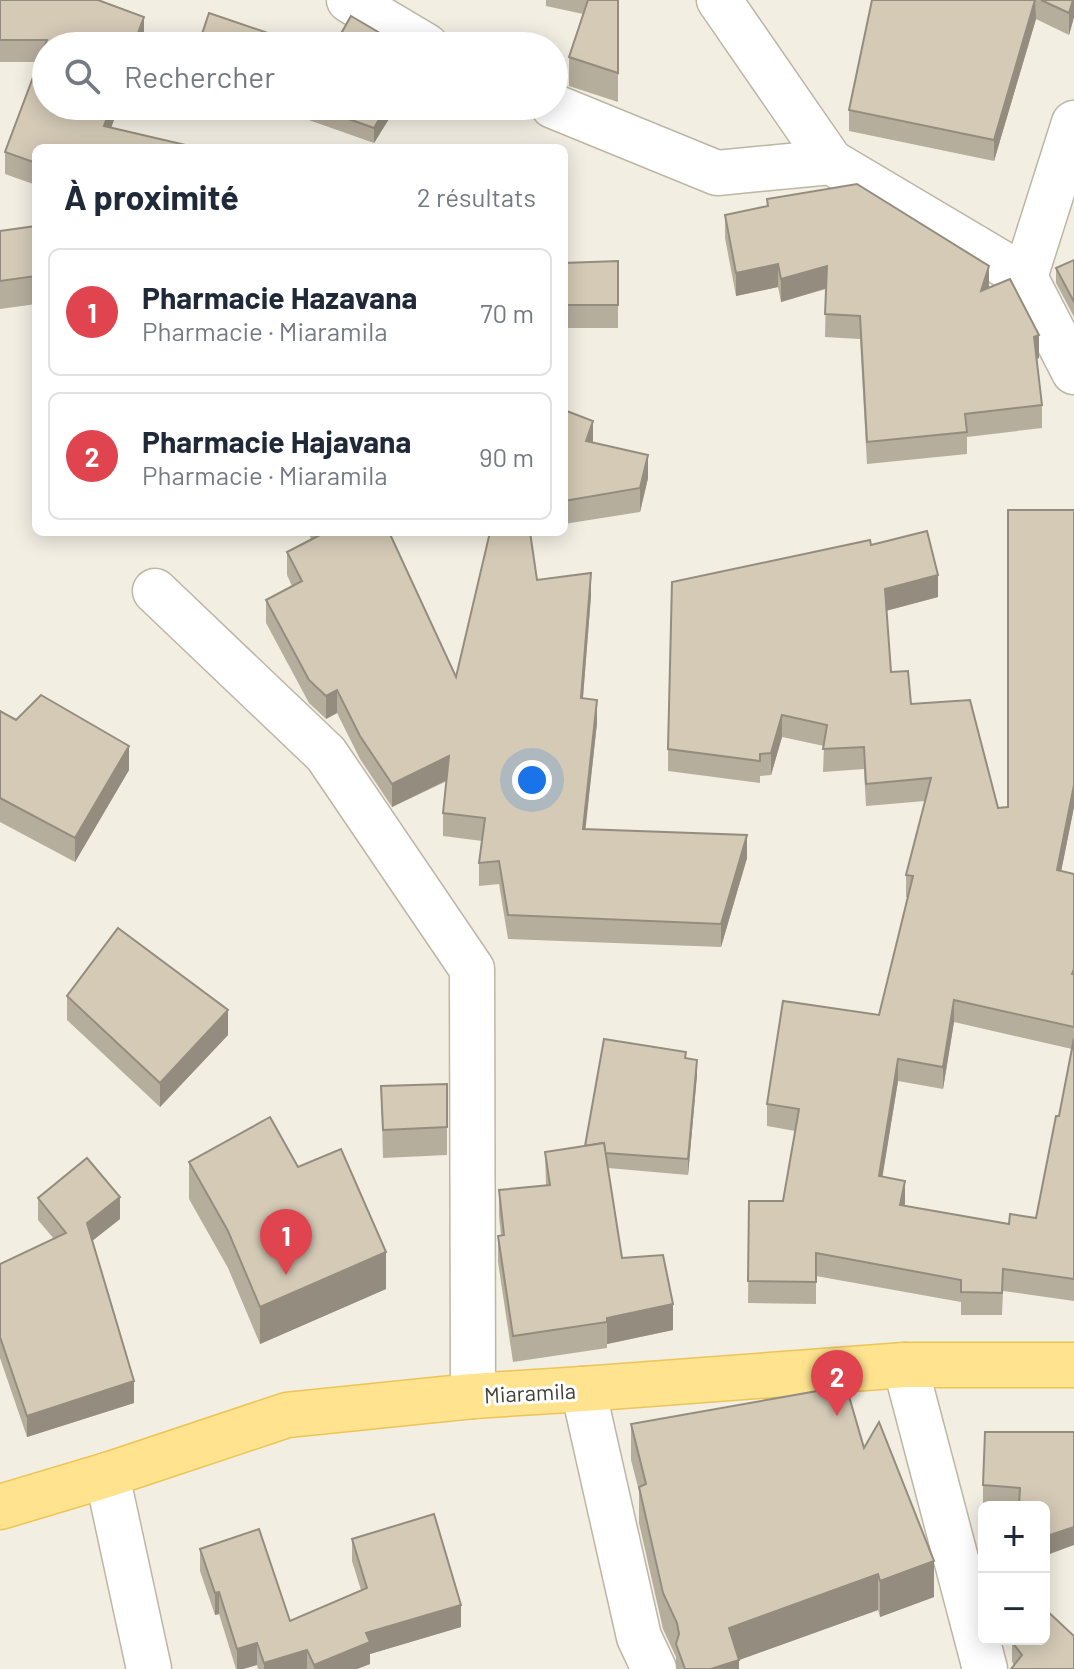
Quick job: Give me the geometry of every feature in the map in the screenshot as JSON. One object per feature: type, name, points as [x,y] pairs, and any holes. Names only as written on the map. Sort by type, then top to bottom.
[{"type":"main road","name":"Miaramila","points":[[0,1507],[287,1415],[473,1396],[905,1365],[1074,1365]]},
{"type":"street","points":[[349,0],[403,32]]},
{"type":"street","points":[[719,0],[831,162],[1025,277],[1074,372]]},
{"type":"street","points":[[568,112],[717,173],[831,162]]},
{"type":"street","points":[[1025,277],[1074,123]]},
{"type":"street","points":[[155,591],[326,754],[472,969],[473,1396]]},
{"type":"street","points":[[905,1365],[985,1669]]},
{"type":"street","points":[[583,1389],[639,1637],[654,1669]]},
{"type":"street","points":[[107,1475],[149,1669]]},
{"type":"building","points":[[0,0],[98,0],[144,17],[138,32],[32,32],[32,40],[0,40]]},
{"type":"building","points":[[588,0],[618,0],[618,73],[569,57]]},
{"type":"building","points":[[872,0],[1035,0],[994,140],[849,110]]},
{"type":"building","points":[[1041,0],[1073,0],[1069,13]]},
{"type":"building","points":[[209,13],[265,32],[203,32]]},
{"type":"building","points":[[351,16],[378,32],[342,32]]},
{"type":"building","points":[[32,80],[32,120],[106,120],[104,126],[181,144],[32,144],[32,162],[5,152]]},
{"type":"building","points":[[351,120],[379,120],[374,128]]},
{"type":"building","points":[[857,184],[989,266],[981,291],[1010,279],[1039,335],[1034,337],[1042,405],[965,414],[967,432],[867,442],[860,316],[825,314],[827,266],[781,279],[778,264],[736,273],[725,215],[768,206],[767,199]]},
{"type":"building","points":[[32,227],[32,277],[0,281],[0,231]]},
{"type":"building","points":[[1074,260],[1074,302],[1056,268]]},
{"type":"building","points":[[618,261],[618,305],[568,305],[568,263]]},
{"type":"building","points":[[568,412],[593,421],[586,441],[648,455],[640,488],[568,500]]},
{"type":"building","points":[[1008,510],[1074,510],[1074,785],[1057,870],[1074,874],[1074,1027],[954,1000],[943,1067],[898,1059],[879,1176],[905,1181],[900,1205],[1009,1224],[1010,1214],[1036,1218],[1074,1038],[1074,1279],[1003,1269],[1002,1293],[961,1292],[961,1280],[816,1253],[816,1282],[748,1281],[749,1201],[783,1201],[799,1109],[767,1104],[783,1001],[879,1015],[913,876],[906,875],[931,778],[866,784],[864,747],[823,749],[827,725],[782,715],[771,753],[760,754],[760,761],[668,749],[672,582],[870,540],[871,545],[927,531],[938,575],[885,589],[891,672],[908,671],[911,704],[970,700],[998,808],[1008,807]]},
{"type":"building","points":[[318,536],[391,536],[456,677],[489,536],[531,536],[537,580],[591,573],[581,698],[597,700],[583,829],[747,835],[721,924],[508,915],[499,861],[479,863],[485,818],[443,813],[449,756],[392,784],[360,736],[337,690],[326,696],[309,680],[266,600],[302,581],[287,552]]},
{"type":"building","points":[[41,695],[129,746],[75,838],[0,798],[0,711],[16,720]]},
{"type":"building","points":[[118,928],[228,1010],[160,1083],[67,996]]},
{"type":"building","points":[[604,1039],[686,1052],[685,1058],[697,1060],[688,1159],[605,1153],[604,1143],[585,1146]]},
{"type":"building","points":[[447,1084],[447,1127],[383,1130],[381,1086]]},
{"type":"building","points":[[270,1117],[298,1167],[341,1149],[386,1252],[260,1307],[228,1231],[189,1162]]},
{"type":"building","points":[[604,1143],[622,1258],[663,1255],[673,1304],[607,1318],[607,1322],[513,1336],[498,1236],[504,1235],[499,1190],[550,1185],[545,1152]]},
{"type":"building","points":[[87,1158],[120,1197],[87,1223],[134,1381],[27,1416],[0,1337],[0,1264],[66,1233],[38,1198]]},
{"type":"building","points":[[846,1386],[864,1448],[879,1422],[934,1561],[880,1581],[878,1574],[729,1628],[739,1660],[711,1669],[685,1669],[676,1644],[679,1634],[677,1623],[663,1593],[639,1487],[646,1484],[631,1424]]},
{"type":"building","points":[[985,1432],[1074,1432],[1074,1527],[1050,1535],[1050,1501],[1019,1501],[1020,1488],[983,1485]]},
{"type":"building","points":[[434,1514],[461,1605],[366,1633],[370,1642],[314,1665],[307,1650],[264,1663],[257,1643],[237,1649],[219,1592],[215,1593],[200,1549],[259,1529],[290,1621],[367,1588],[352,1539]]},
{"type":"building","points":[[1050,1614],[1074,1636],[1074,1669],[1011,1669],[1022,1655],[1014,1645],[1050,1645]]},
{"type":"place","name":"Pharmacie Hazavana","points":[[286,1275]]},
{"type":"place","name":"Pharmacie Hajavana","points":[[837,1416]]}]
